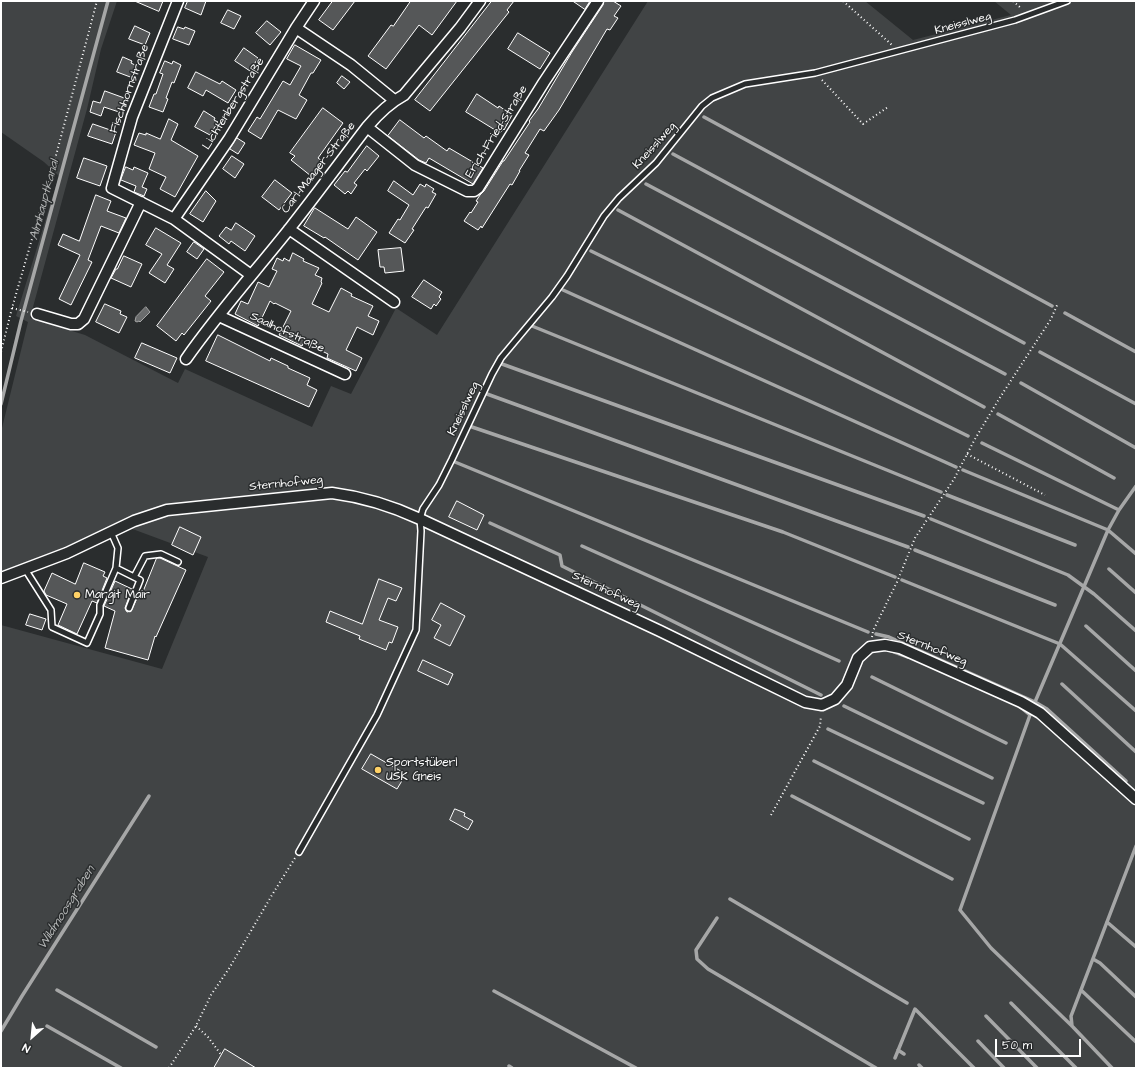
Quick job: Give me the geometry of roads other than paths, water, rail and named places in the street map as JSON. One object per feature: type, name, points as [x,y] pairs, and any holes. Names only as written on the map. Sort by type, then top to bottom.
[{"type":"street","name":"Fischhornstraße","points":[[141,202],[112,188],[132,117],[178,1]]},
{"type":"street","name":"Lichtenbergstraße","points":[[174,219],[228,139],[314,1]]},
{"type":"street","name":"Carl-Maager-Straße","points":[[186,359],[251,275],[289,229],[367,127],[381,111],[394,100],[404,95],[460,28],[480,1]]},
{"type":"street","name":"Erich-Fried-Straße","points":[[367,127],[415,165],[467,191],[474,191],[478,188],[544,82],[598,1]]},
{"type":"street","points":[[296,28],[351,65],[394,100]]},
{"type":"street","points":[[37,314],[71,324],[78,324],[84,319],[141,202],[174,219],[251,275]]},
{"type":"street","points":[[289,229],[394,302]]},
{"type":"street","name":"Saalhofstraße","points":[[219,316],[345,374]]},
{"type":"street","name":"Sternhofweg","points":[[1,578],[68,553],[134,521],[167,510],[332,493],[355,496],[380,503],[420,519],[660,631],[805,702],[822,705],[835,699],[846,685],[858,658],[870,646],[885,644],[900,648],[1021,702],[1040,713],[1136,799]]},
{"type":"lane","name":"Kneisslweg","points":[[420,519],[423,509],[439,485],[488,381],[501,358],[556,292],[604,216],[619,198],[656,163],[702,106],[712,98],[744,84],[815,73],[1015,20],[1067,1]]},
{"type":"lane","points":[[299,852],[377,715],[416,630],[421,531],[420,519]]},
{"type":"lane","points":[[25,569],[51,610],[52,627],[87,643],[100,614],[100,605],[116,568],[118,548],[111,532]]},
{"type":"lane","points":[[134,577],[144,556],[161,554],[178,562]]},
{"type":"lane","points":[[116,568],[140,580],[129,608]]},
{"type":"waterway","name":"Almhauptkanal","points":[[1,404],[21,321],[108,1]]},
{"type":"waterway","points":[[704,117],[1052,306]]},
{"type":"waterway","points":[[673,154],[1024,343]]},
{"type":"waterway","points":[[646,184],[1005,374]]},
{"type":"waterway","points":[[618,210],[984,407]]},
{"type":"waterway","points":[[591,251],[968,436]]},
{"type":"waterway","points":[[563,290],[956,467]]},
{"type":"waterway","points":[[1065,313],[1136,352]]},
{"type":"waterway","points":[[532,326],[941,492]]},
{"type":"waterway","points":[[1040,352],[1136,404]]},
{"type":"waterway","points":[[502,364],[924,516]]},
{"type":"waterway","points":[[1021,383],[1136,448]]},
{"type":"waterway","points":[[487,394],[908,547]]},
{"type":"waterway","points":[[998,414],[1114,478]]},
{"type":"waterway","points":[[472,427],[783,532],[895,577]]},
{"type":"waterway","points":[[982,443],[1119,510]]},
{"type":"waterway","points":[[455,462],[868,632]]},
{"type":"waterway","points":[[963,470],[1108,530],[1136,554]]},
{"type":"waterway","points":[[1035,702],[1108,530],[1119,510],[1136,486]]},
{"type":"waterway","points":[[947,495],[1075,545]]},
{"type":"waterway","points":[[931,519],[1068,575],[1094,594],[1136,631]]},
{"type":"waterway","points":[[490,523],[560,555],[562,566],[821,695]]},
{"type":"waterway","points":[[582,546],[839,661]]},
{"type":"waterway","points":[[915,550],[1055,605]]},
{"type":"waterway","points":[[1109,569],[1136,593]]},
{"type":"waterway","points":[[902,580],[1060,644],[1136,711]]},
{"type":"waterway","points":[[1086,626],[1136,671]]},
{"type":"waterway","points":[[876,634],[889,637],[1035,702],[1047,709],[1126,781]]},
{"type":"waterway","points":[[889,650],[908,657]]},
{"type":"waterway","points":[[872,677],[1006,743]]},
{"type":"waterway","points":[[1062,684],[1136,752]]},
{"type":"waterway","points":[[844,706],[992,778]]},
{"type":"waterway","points":[[1019,706],[1030,715],[960,910],[991,948],[1072,1026],[1112,1068]]},
{"type":"waterway","points":[[828,729],[983,803]]},
{"type":"waterway","points":[[814,761],[969,839]]},
{"type":"waterway","name":"Wildmoosgraben","points":[[1,1031],[149,796]]},
{"type":"waterway","points":[[792,796],[952,879]]},
{"type":"waterway","points":[[1072,1026],[1071,1016],[1136,846]]},
{"type":"waterway","points":[[730,899],[907,1003]]},
{"type":"waterway","points":[[717,918],[696,950],[697,959],[708,969],[876,1068]]},
{"type":"waterway","points":[[1107,922],[1136,947]]},
{"type":"waterway","points":[[1093,959],[1100,963],[1136,997]]},
{"type":"waterway","points":[[57,990],[156,1047]]},
{"type":"waterway","points":[[1081,990],[1136,1042]]},
{"type":"waterway","points":[[494,991],[636,1068]]},
{"type":"waterway","points":[[1011,1003],[1076,1068]]},
{"type":"waterway","points":[[895,1058],[915,1009],[974,1068]]},
{"type":"waterway","points":[[986,1016],[1037,1068]]},
{"type":"waterway","points":[[47,1026],[121,1068]]},
{"type":"waterway","points":[[978,1041],[1004,1068]]},
{"type":"waterway","points":[[898,1050],[904,1054]]},
{"type":"waterway","points":[[919,1065],[922,1068]]},
{"type":"place","name":"Margit Mair","points":[[77,595]]},
{"type":"place","name":"Sportstüberl USK Gneis","points":[[378,770]]}]
